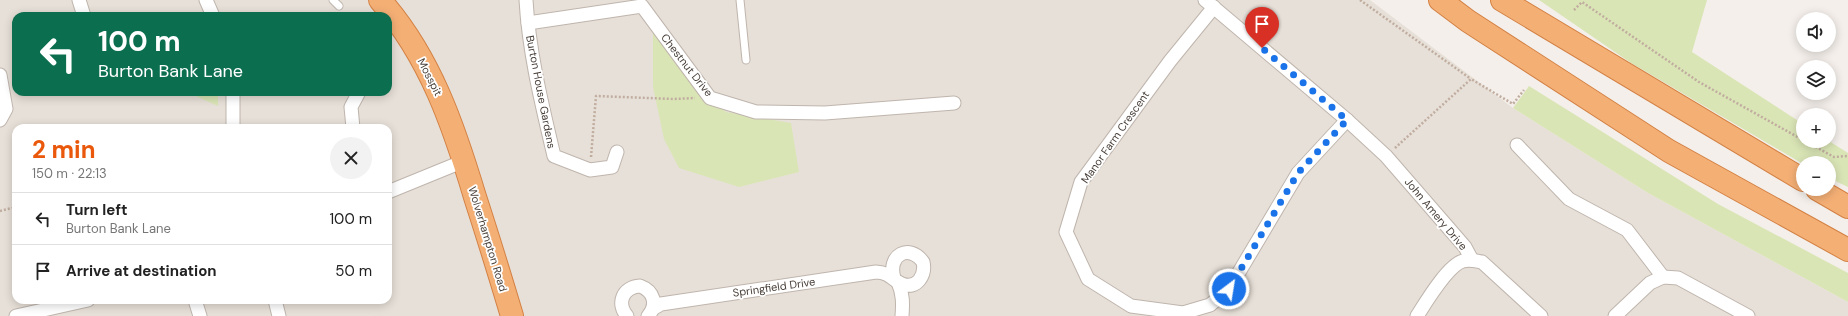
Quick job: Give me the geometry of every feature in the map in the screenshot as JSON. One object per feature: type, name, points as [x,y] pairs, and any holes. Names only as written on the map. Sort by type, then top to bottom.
[{"type":"highway","name":"Mosspit","points":[[382,0],[390,12]]},
{"type":"highway","points":[[1440,0],[1468,21],[1669,151],[1848,250]]},
{"type":"highway","points":[[1502,0],[1796,176]]},
{"type":"highway","name":"Mosspit","points":[[392,14],[414,46],[438,91],[452,124],[464,161]]},
{"type":"highway","name":"Wolverhampton Road","points":[[464,161],[512,316]]},
{"type":"highway","points":[[1830,196],[1848,207]]},
{"type":"street","points":[[79,0],[83,12]]},
{"type":"street","points":[[206,0],[211,12]]},
{"type":"street","name":"Burton House Gardens","points":[[526,0],[528,23],[543,112],[554,156],[590,170],[612,167],[617,152]]},
{"type":"street","name":"John Amery Drive","points":[[1209,4],[1347,120],[1386,156],[1465,247],[1472,260],[1482,262],[1540,316]]},
{"type":"street","name":"Manor Farm Crescent","points":[[1209,4],[1081,182],[1066,232],[1088,279],[1131,306],[1183,313],[1210,305],[1229,289],[1298,173],[1347,120]]},
{"type":"street","name":"Chestnut Drive","points":[[528,23],[642,6],[710,98],[756,112],[825,113],[954,103]]},
{"type":"street","points":[[0,75],[6,109],[0,120]]},
{"type":"street","points":[[233,96],[233,124]]},
{"type":"street","points":[[353,124],[351,107],[357,96]]},
{"type":"street","points":[[1517,145],[1569,199],[1627,230],[1664,277]]},
{"type":"street","points":[[392,186],[464,161]]},
{"type":"street","points":[[1417,316],[1453,267],[1462,261],[1472,260]]},
{"type":"street","name":"Springfield Drive","points":[[651,312],[661,304],[876,272],[885,272],[896,280],[902,290],[902,316]]},
{"type":"street","points":[[1616,316],[1650,283],[1664,277],[1678,278],[1748,316]]},
{"type":"street","name":"Springfield Drive","points":[[627,316],[621,308],[622,295],[628,289],[635,286],[645,288],[650,292],[654,299],[651,312]]},
{"type":"street","points":[[16,316],[65,304]]},
{"type":"street","points":[[196,304],[200,316]]},
{"type":"street","points":[[276,304],[279,316]]},
{"type":"lane","points":[[333,0],[339,6]]},
{"type":"lane","points":[[740,0],[746,60]]},
{"type":"path","points":[[1360,0],[1471,79],[1513,104],[1524,90]]},
{"type":"path","points":[[1574,10],[1582,2],[1699,82],[1796,136]]},
{"type":"path","points":[[1386,156],[1471,79]]},
{"type":"path","points":[[590,170],[596,96],[674,99],[710,98]]},
{"type":"path","points":[[1818,148],[1834,157],[1848,156]]},
{"type":"path","points":[[0,210],[12,208]]},
{"type":"shaded area","points":[[0,0],[1370,0],[1513,108],[1648,193],[1848,302],[1848,316],[0,316]]},
{"type":"green space","points":[[1539,0],[1707,0],[1692,52],[1796,119],[1796,148],[1836,148],[1836,145],[1848,153],[1848,187],[1836,181],[1836,156],[1796,156],[1796,160],[1631,63]]},
{"type":"green space","points":[[653,29],[710,98],[726,112],[791,123],[799,172],[739,187],[679,168],[664,139],[653,87]]},
{"type":"green space","points":[[1529,86],[1718,204],[1848,273],[1848,302],[1648,193],[1513,108]]},
{"type":"green space","points":[[196,96],[218,96],[218,106]]},
{"type":"route","points":[[1229,289],[1298,173],[1347,120],[1262,48]]}]
